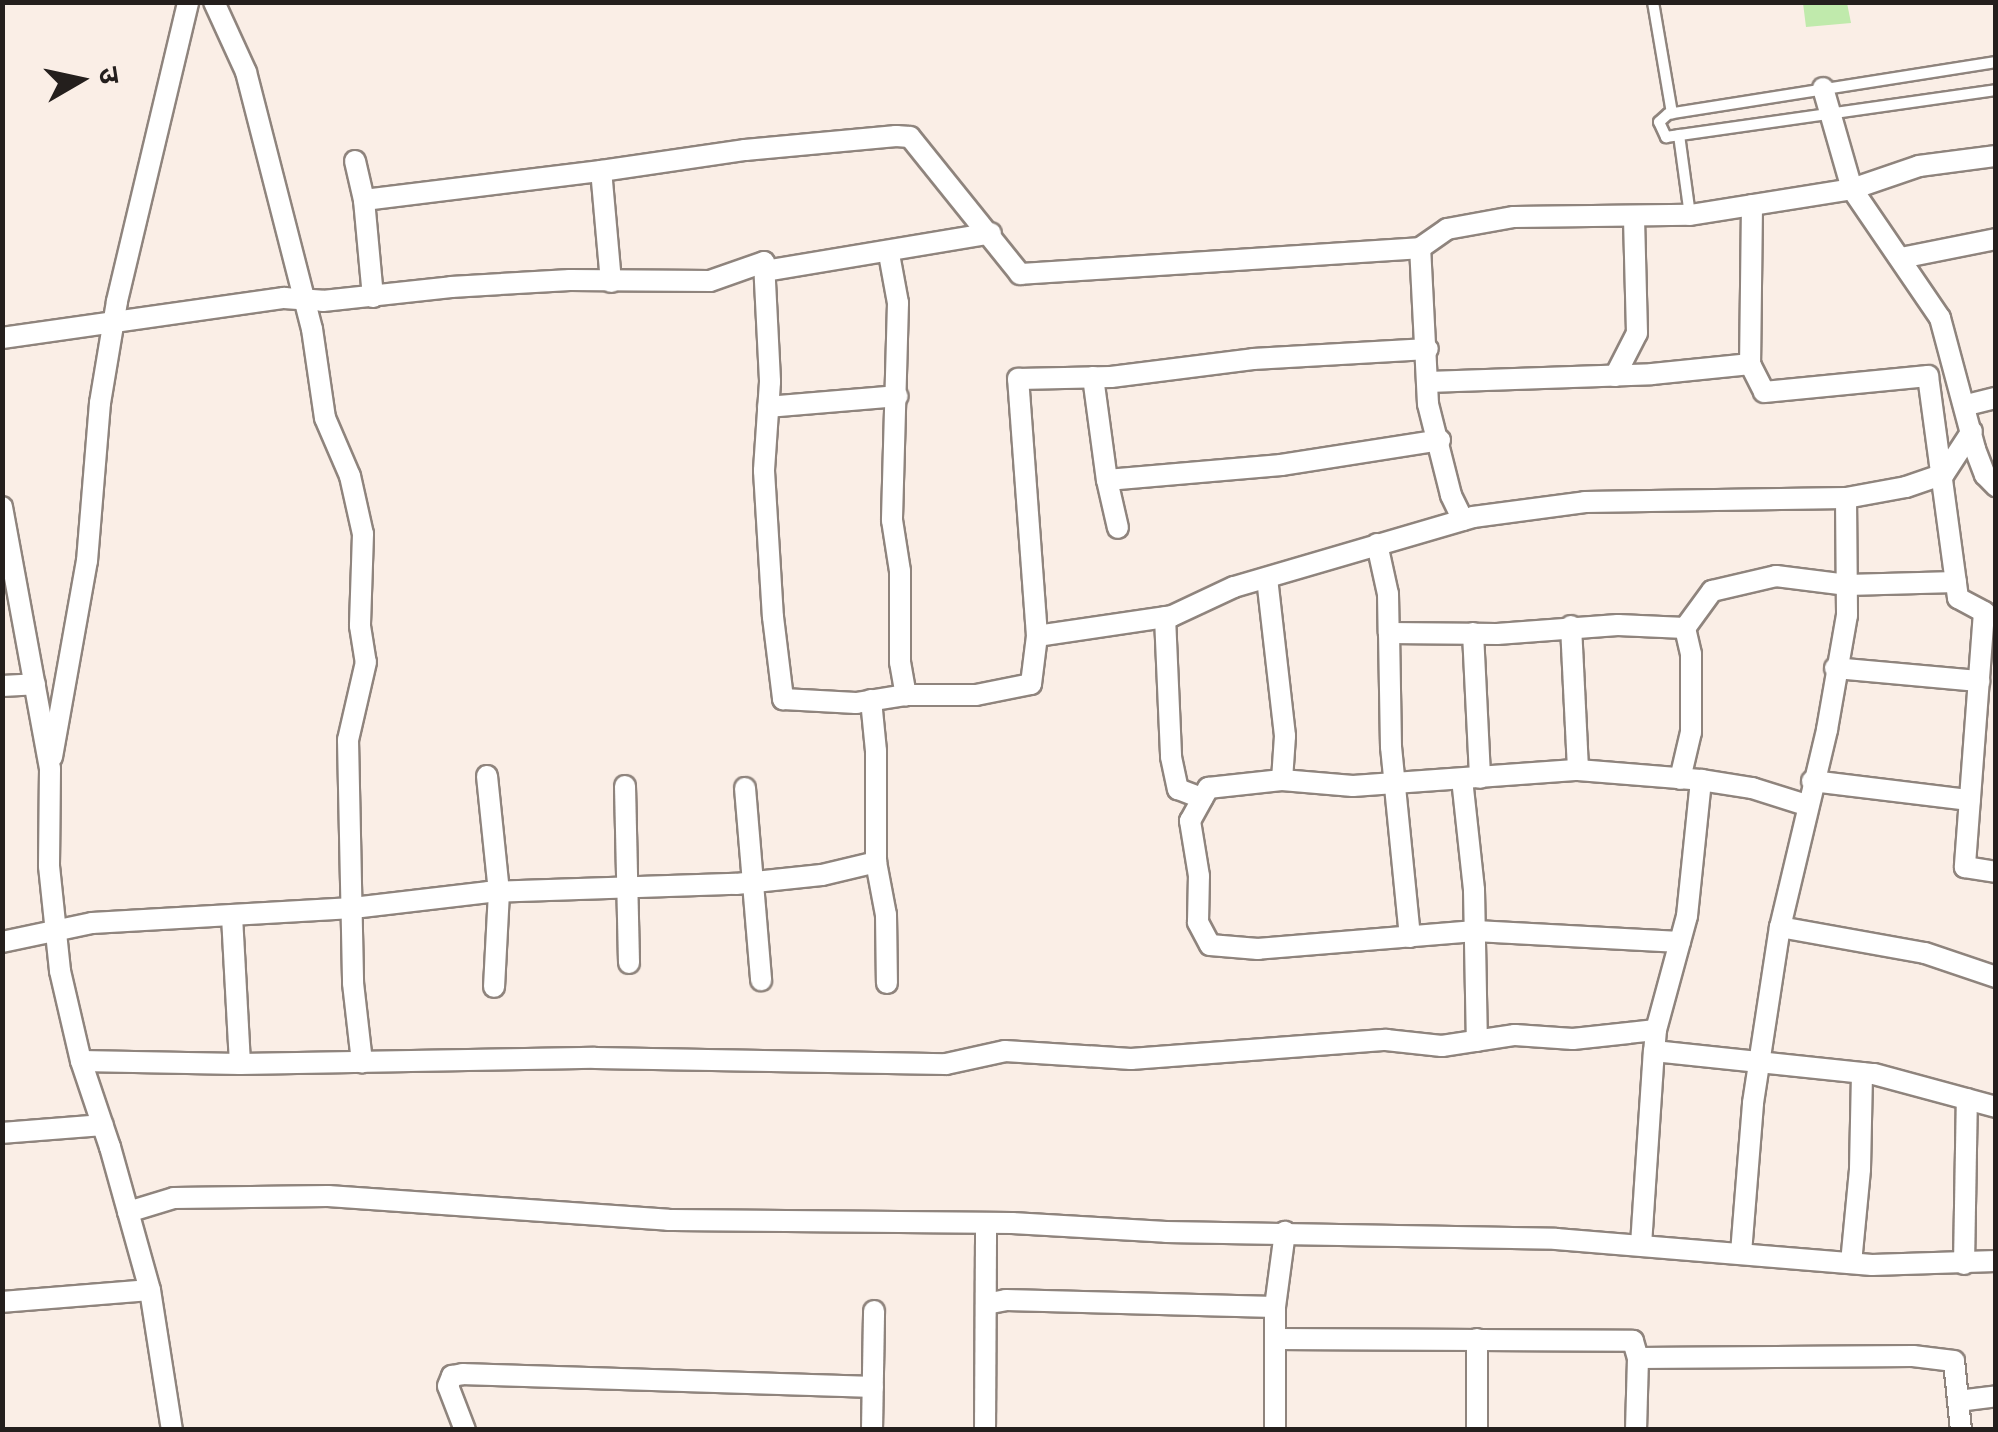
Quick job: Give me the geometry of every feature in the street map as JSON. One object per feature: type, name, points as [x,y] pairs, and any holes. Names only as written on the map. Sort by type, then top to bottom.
[{"type":"street","points":[[172,1430],[150,1290],[81,1061],[60,971],[59,928],[49,866],[50,770],[88,561],[100,404],[114,320],[188,2]]},
{"type":"street","points":[[214,2],[246,72],[312,328],[325,418],[350,476],[363,534],[360,626],[366,662],[348,740],[353,983],[362,1062]]},
{"type":"street","points":[[1824,88],[1852,189],[1940,318],[1985,475],[1996,486]]},
{"type":"street","points":[[364,200],[601,172],[744,150],[910,137],[990,233],[1005,261],[1020,274],[1041,275],[1420,248],[1447,229],[1514,217],[1690,215],[1852,189],[1919,166],[1996,156]]},
{"type":"street","points":[[355,161],[364,200],[373,297]]},
{"type":"street","points":[[601,172],[612,282]]},
{"type":"street","points":[[1752,205],[1750,364],[1764,392],[1928,376],[1952,355]]},
{"type":"street","points":[[1614,376],[1637,333],[1634,217]]},
{"type":"street","points":[[765,271],[888,254],[990,233]]},
{"type":"street","points":[[1901,258],[1996,239]]},
{"type":"street","points":[[1420,248],[1428,404],[1451,495],[1463,520]]},
{"type":"street","points":[[888,254],[898,304],[894,353],[898,396],[891,438],[892,520],[900,571],[900,662],[906,694]]},
{"type":"street","points":[[2,338],[248,302],[373,297],[450,286],[710,281],[764,262],[768,407],[764,471],[772,617],[783,699],[870,700],[906,694],[976,695],[1031,684],[1036,636],[1018,379],[1093,377],[1268,358],[1382,355],[1428,349]]},
{"type":"street","points":[[1428,382],[1614,376],[1750,364]]},
{"type":"street","points":[[1928,376],[1958,598],[1984,612],[1965,867],[1996,872]]},
{"type":"street","points":[[1093,377],[1107,480],[1118,528]]},
{"type":"street","points":[[768,407],[898,396]]},
{"type":"street","points":[[1967,404],[1996,398]]},
{"type":"street","points":[[1036,636],[1165,617],[1267,578],[1463,520],[1586,502],[1846,498],[1944,474],[1972,431]]},
{"type":"street","points":[[1107,480],[1282,465],[1440,440]]},
{"type":"street","points":[[1741,1254],[1759,1060],[1780,927],[1827,730],[1847,615],[1846,498]]},
{"type":"street","points":[[2,506],[50,770]]},
{"type":"street","points":[[1377,544],[1388,594],[1387,690],[1410,936]]},
{"type":"street","points":[[1685,628],[1712,591],[1776,576],[1846,585],[1956,582]]},
{"type":"street","points":[[1267,578],[1285,736],[1282,780]]},
{"type":"street","points":[[1165,617],[1170,757],[1178,788],[1202,798]]},
{"type":"street","points":[[1389,633],[1473,633],[1571,626],[1685,628]]},
{"type":"street","points":[[1571,626],[1578,770]]},
{"type":"street","points":[[1641,1244],[1655,1040],[1687,916],[1692,654],[1685,628]]},
{"type":"street","points":[[1473,633],[1471,778],[1478,1041]]},
{"type":"street","points":[[1835,668],[1979,681]]},
{"type":"street","points":[[2,686],[35,684]]},
{"type":"street","points":[[870,700],[876,751],[876,862],[886,915],[887,983]]},
{"type":"street","points":[[1680,942],[1475,931],[1258,949],[1210,946],[1198,922],[1198,876],[1190,821],[1208,788],[1282,780],[1353,786],[1578,770],[1752,788],[1806,806]]},
{"type":"street","points":[[487,776],[500,892],[494,987]]},
{"type":"street","points":[[1812,781],[1970,800]]},
{"type":"street","points":[[624,786],[629,963]]},
{"type":"street","points":[[744,788],[756,882],[762,980]]},
{"type":"street","points":[[2,942],[59,928],[352,908],[500,892],[756,882],[822,875],[876,862]]},
{"type":"street","points":[[232,916],[240,1064]]},
{"type":"street","points":[[1780,927],[1924,953],[1996,977]]},
{"type":"street","points":[[81,1061],[240,1064],[595,1058],[946,1064],[1004,1052],[1131,1059],[1386,1040],[1442,1046],[1515,1035],[1655,1040],[1759,1060],[1862,1073],[1996,1107]]},
{"type":"street","points":[[1851,1263],[1860,1169],[1862,1073]]},
{"type":"street","points":[[1964,1264],[1967,1098]]},
{"type":"street","points":[[2,1134],[102,1124]]},
{"type":"street","points":[[128,1212],[174,1198],[328,1196],[668,1220],[986,1223],[1166,1232],[1285,1232],[1641,1244],[1851,1263],[1996,1262]]},
{"type":"street","points":[[986,1223],[985,1429],[993,1430]]},
{"type":"street","points":[[1276,1430],[1275,1306],[1285,1232]]},
{"type":"street","points":[[2,1302],[150,1290]]},
{"type":"street","points":[[986,1304],[1006,1300],[1275,1306]]},
{"type":"street","points":[[872,1430],[874,1311]]},
{"type":"street","points":[[1275,1339],[1633,1340],[1638,1358],[1636,1430]]},
{"type":"street","points":[[1477,1339],[1477,1430]]},
{"type":"street","points":[[1638,1358],[1913,1356],[1954,1361],[1961,1430]]},
{"type":"street","points":[[464,1430],[448,1386],[452,1376],[462,1374],[873,1386]]},
{"type":"street","points":[[1958,1402],[1996,1396]]},
{"type":"lane","points":[[1653,2],[1672,113]]},
{"type":"lane","points":[[1996,62],[1672,113],[1660,117],[1658,122],[1666,137],[1996,90]]},
{"type":"lane","points":[[1679,135],[1690,215]]},
{"type":"green space","points":[[1803,3],[1847,3],[1851,23],[1806,27]]}]
